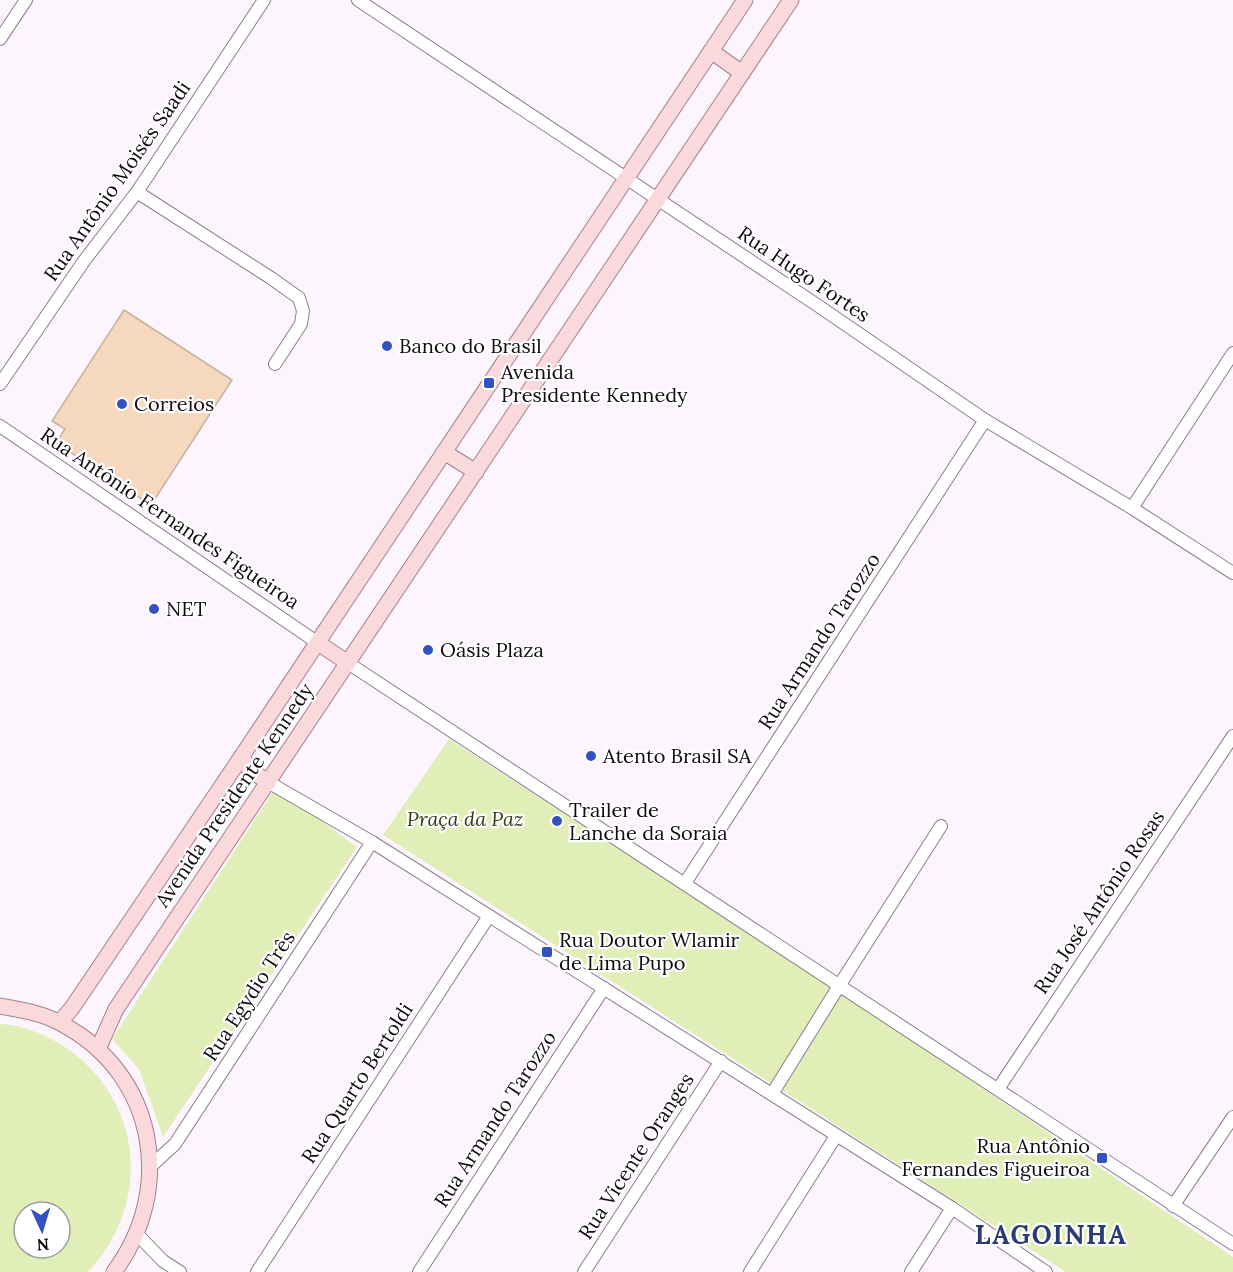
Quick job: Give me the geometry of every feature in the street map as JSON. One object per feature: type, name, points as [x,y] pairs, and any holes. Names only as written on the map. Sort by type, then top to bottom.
[{"type":"main road","name":"Avenida Presidente Kennedy","points":[[60,1022],[72,1008],[242,756],[746,0]]},
{"type":"main road","name":"Avenida Presidente Kennedy","points":[[98,1049],[116,1009],[791,0]]},
{"type":"main road","points":[[711,51],[742,73]]},
{"type":"main road","points":[[444,452],[476,472]]},
{"type":"main road","points":[[318,642],[348,663]]},
{"type":"main road","points":[[242,756],[249,770],[268,783]]},
{"type":"main road","points":[[0,1006],[28,1011],[60,1022],[80,1034],[98,1049],[120,1074],[136,1102],[147,1133],[151,1166],[150,1189],[137,1234],[114,1272]]},
{"type":"street","points":[[0,39],[26,0]]},
{"type":"street","name":"Rua Antônio Moisés Saadi","points":[[0,384],[84,261],[137,192],[264,0]]},
{"type":"street","name":"Rua Hugo Fortes","points":[[358,0],[985,420],[1132,508],[1233,573]]},
{"type":"street","points":[[137,192],[299,298],[303,311],[301,324],[275,364]]},
{"type":"street","points":[[1132,508],[1233,353]]},
{"type":"street","name":"Rua Armando Tarozzo","points":[[685,883],[985,420]]},
{"type":"street","name":"Rua Antônio Fernandes Figueiroa","points":[[0,426],[318,642]]},
{"type":"street","points":[[348,663],[1233,1244]]},
{"type":"street","name":"Rua José Antônio Rosas","points":[[998,1089],[1233,736]]},
{"type":"street","points":[[268,783],[372,842],[721,1061],[952,1208],[1046,1272]]},
{"type":"street","points":[[772,1095],[838,986],[941,826]]},
{"type":"street","name":"Rua Egydio Três","points":[[151,1166],[175,1144],[372,842]]},
{"type":"street","name":"Rua Quarto Bertoldi","points":[[257,1272],[489,916]]},
{"type":"street","name":"Rua Armando Tarozzo","points":[[418,1272],[604,988]]},
{"type":"street","name":"Rua Vicente Oranges","points":[[584,1272],[721,1061]]},
{"type":"street","points":[[1173,1206],[1233,1117]]},
{"type":"street","points":[[750,1272],[836,1136]]},
{"type":"street","points":[[911,1272],[952,1208]]},
{"type":"street","points":[[137,1234],[163,1261],[180,1272]]},
{"type":"green space","name":"Praça da Paz","points":[[449,739],[836,990],[1233,1257],[1233,1272],[1066,1272],[383,835]]},
{"type":"green space","points":[[276,787],[357,847],[163,1137],[139,1069],[112,1039]]},
{"type":"green space","points":[[0,1024],[28,1029],[56,1041],[72,1052],[96,1075],[114,1101],[125,1129],[131,1158],[129,1188],[122,1218],[108,1246],[88,1272],[0,1272]]},
{"type":"building","points":[[124,310],[232,380],[151,505],[56,443],[65,429],[52,421]]},
{"type":"place","name":"Banco do Brasil","points":[[387,346]]},
{"type":"place","name":"Avenida Presidente Kennedy","points":[[489,383]]},
{"type":"place","name":"Correios","points":[[122,404]]},
{"type":"place","name":"NET","points":[[154,609]]},
{"type":"place","name":"Oásis Plaza","points":[[428,650]]},
{"type":"place","name":"Atento Brasil SA","points":[[591,756]]},
{"type":"place","name":"Trailer de Lanche da Soraia","points":[[557,821]]},
{"type":"place","name":"Rua Doutor Wlamir de Lima Pupo","points":[[547,952]]},
{"type":"place","name":"Rua Antônio Fernandes Figueiroa","points":[[1102,1158]]},
{"type":"district","name":"LAGOINHA","points":[[1051,1235]]}]
